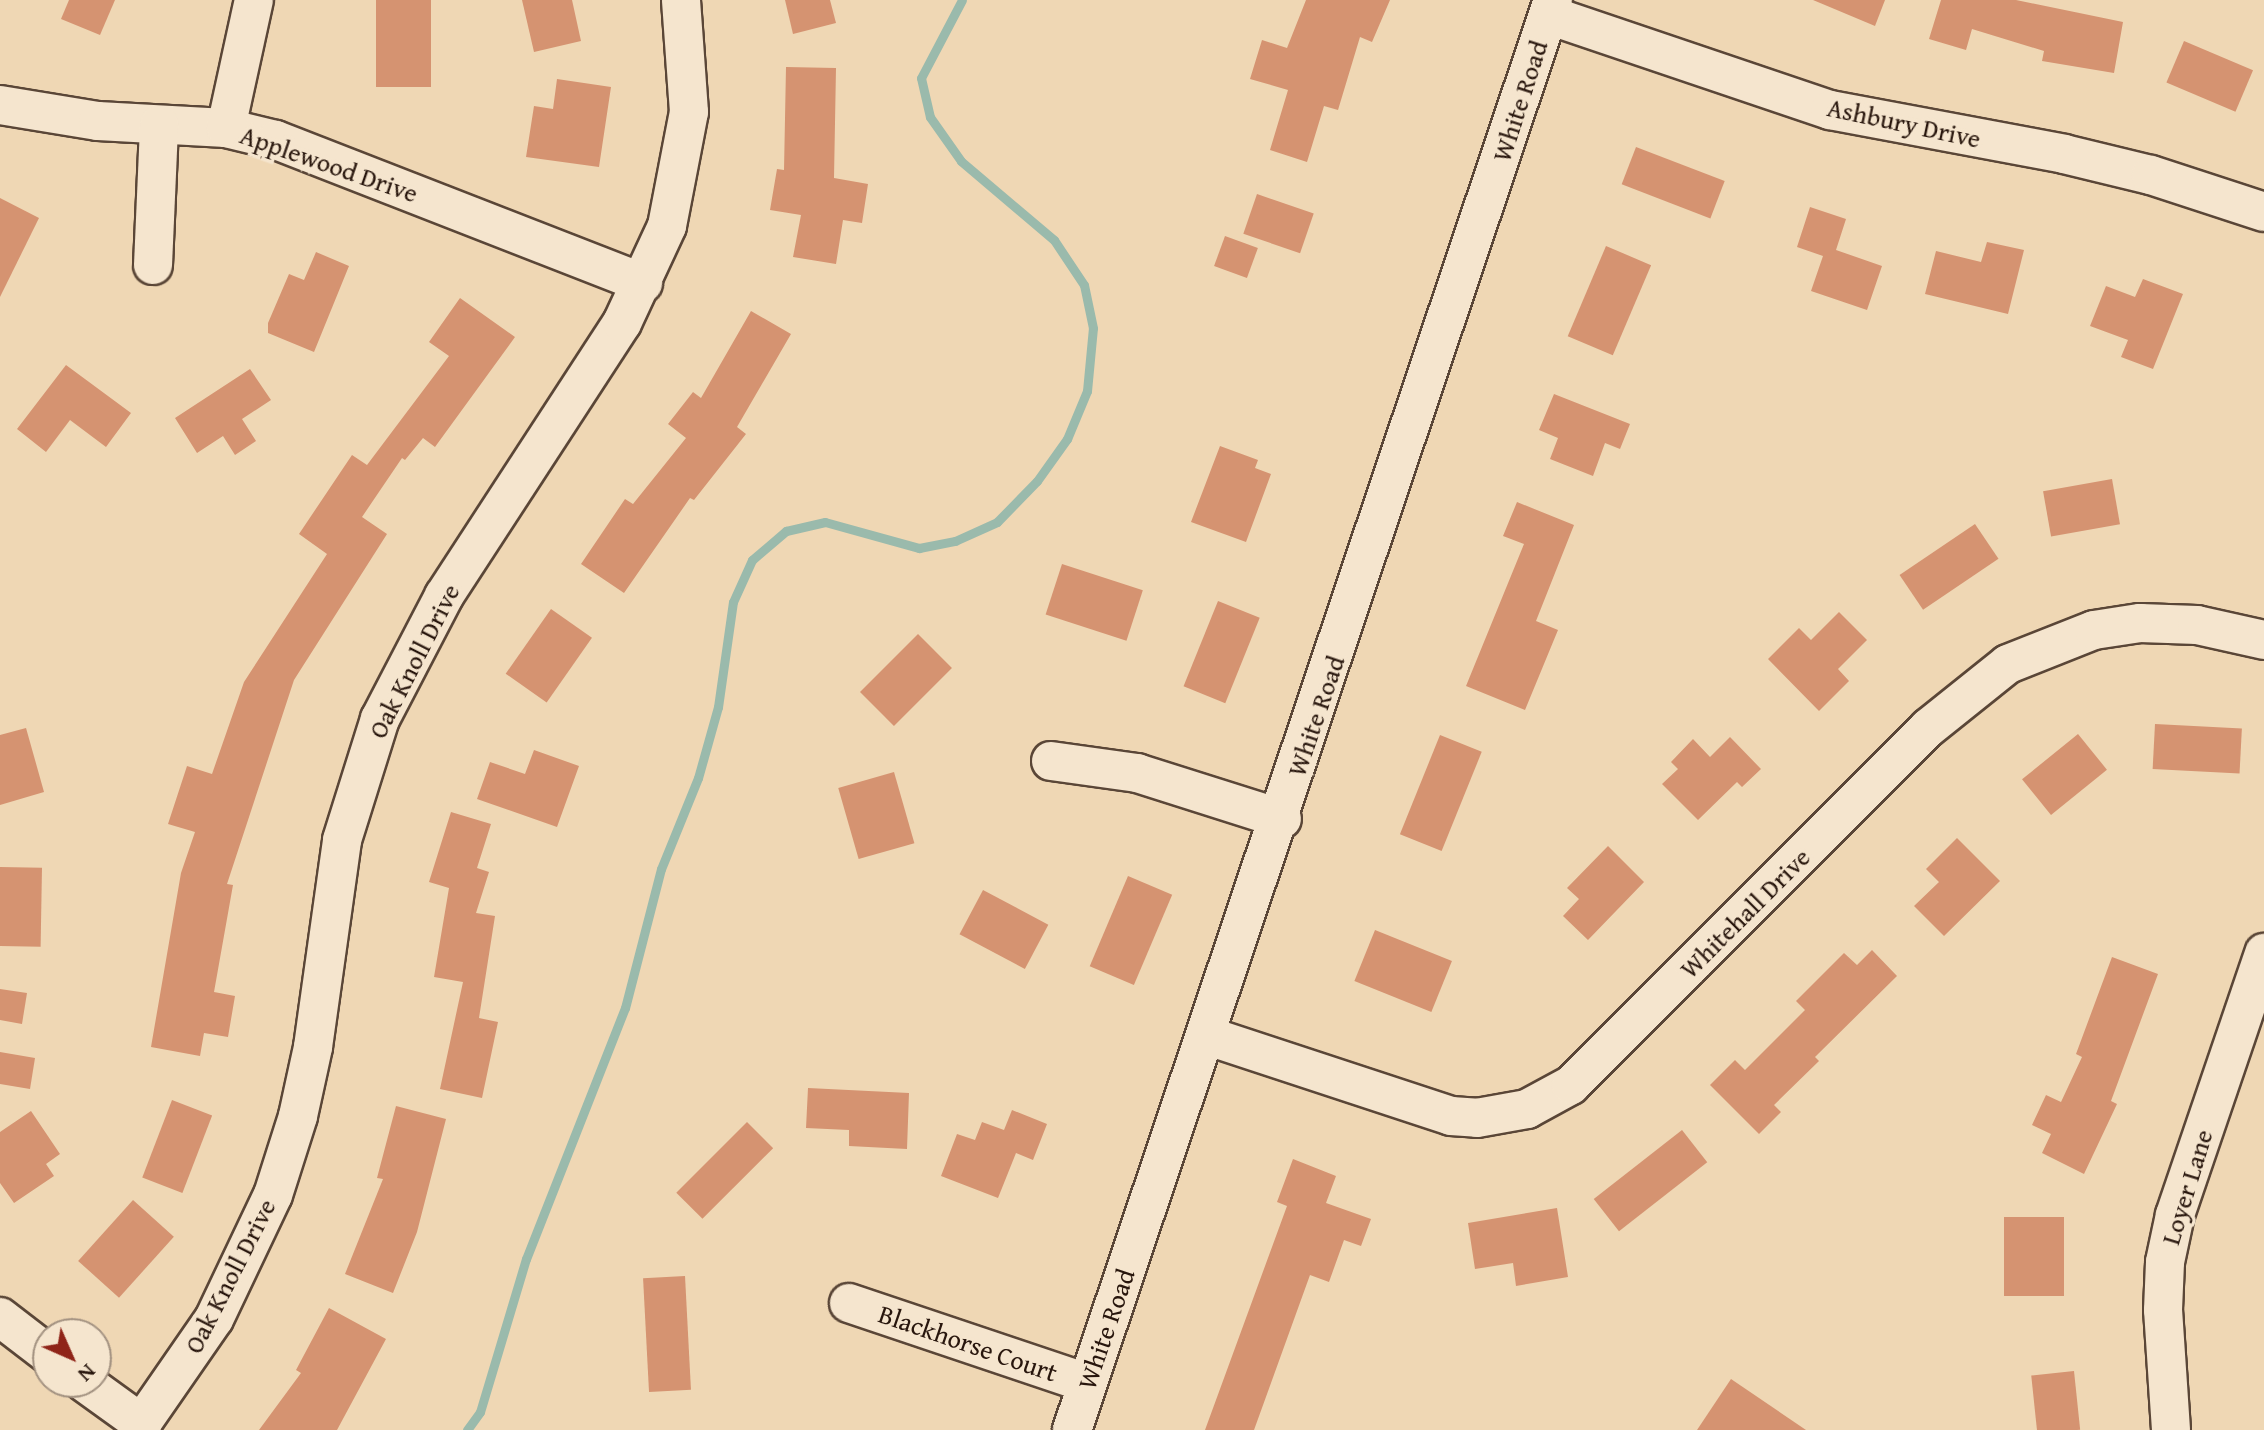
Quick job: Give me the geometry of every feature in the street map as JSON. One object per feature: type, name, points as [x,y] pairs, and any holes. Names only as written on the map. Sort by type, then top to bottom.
[{"type":"street","points":[[226,128],[254,0]]},
{"type":"street","name":"Oak Knoll Drive","points":[[140,1427],[214,1319],[273,1195],[313,1047],[342,840],[380,719],[444,596],[643,283],[671,211],[687,127],[689,65],[681,0]]},
{"type":"street","name":"Ashbury Drive","points":[[1551,8],[1830,110],[2064,154],[2264,212]]},
{"type":"street","name":"White Road","points":[[1072,1430],[1282,819],[1551,8]]},
{"type":"street","name":"Applewood Drive","points":[[0,105],[98,121],[226,128],[302,150],[643,283]]},
{"type":"street","points":[[153,265],[159,125]]},
{"type":"street","name":"Whitehall Drive","points":[[1208,1036],[1451,1116],[1489,1117],[1527,1109],[1571,1085],[1928,728],[2008,664],[2094,630],[2140,623],[2197,625],[2264,640]]},
{"type":"street","points":[[1051,761],[1137,773],[1282,819]]},
{"type":"street","name":"Loyer Lane","points":[[2171,1430],[2163,1310],[2165,1262],[2175,1215],[2264,953]]},
{"type":"street","name":"Blackhorse Court","points":[[849,1303],[1087,1383]]},
{"type":"street","points":[[0,1317],[32,1342]]},
{"type":"street","points":[[104,1398],[140,1427]]},
{"type":"building","points":[[69,0],[115,0],[100,35],[61,19]]},
{"type":"building","points":[[376,0],[431,0],[431,87],[376,87]]},
{"type":"building","points":[[522,0],[572,0],[581,41],[534,52]]},
{"type":"building","points":[[785,0],[830,0],[836,23],[793,34]]},
{"type":"building","points":[[1306,0],[1390,0],[1372,42],[1360,37],[1338,110],[1324,106],[1307,162],[1270,150],[1288,90],[1250,79],[1262,40],[1287,48]]},
{"type":"building","points":[[1813,0],[1885,0],[1875,26]]},
{"type":"building","points":[[1941,0],[2016,0],[2123,22],[2114,73],[2042,61],[2044,51],[1972,29],[1966,50],[1929,39]]},
{"type":"building","points":[[2184,41],[2253,70],[2235,112],[2166,82]]},
{"type":"building","points":[[786,67],[836,68],[834,178],[868,184],[862,223],[843,220],[836,264],[793,257],[801,215],[770,210],[777,169],[784,170]]},
{"type":"building","points":[[557,79],[611,87],[599,167],[526,157],[534,106],[553,109]]},
{"type":"building","points":[[1636,147],[1725,181],[1710,218],[1622,184]]},
{"type":"building","points":[[1257,194],[1314,214],[1300,253],[1243,234]]},
{"type":"building","points":[[0,198],[39,218],[0,297]]},
{"type":"building","points":[[1810,207],[1846,219],[1836,250],[1882,266],[1867,310],[1811,291],[1823,256],[1797,247]]},
{"type":"building","points":[[1225,236],[1258,248],[1247,278],[1214,266]]},
{"type":"building","points":[[1987,242],[2024,250],[2008,314],[1925,294],[1936,251],[1981,262]]},
{"type":"building","points":[[1606,246],[1651,265],[1613,355],[1568,336]]},
{"type":"building","points":[[316,252],[349,266],[314,352],[268,333],[268,323],[289,274],[304,280]]},
{"type":"building","points":[[2143,279],[2183,294],[2153,369],[2121,357],[2128,340],[2090,326],[2106,286],[2135,297]]},
{"type":"building","points":[[460,298],[515,337],[435,447],[423,438],[405,460],[402,458],[362,517],[387,534],[294,680],[227,884],[233,885],[214,992],[235,996],[228,1037],[204,1033],[200,1056],[151,1047],[181,873],[195,832],[168,824],[187,766],[212,774],[244,682],[327,554],[299,534],[352,455],[367,465],[449,356],[429,342]]},
{"type":"building","points":[[751,311],[791,334],[737,427],[746,434],[694,500],[690,498],[624,593],[581,564],[625,499],[633,504],[686,438],[668,424],[693,392],[701,398]]},
{"type":"building","points":[[66,365],[131,413],[106,447],[70,420],[46,452],[17,429]]},
{"type":"building","points":[[250,369],[271,400],[242,419],[256,441],[235,455],[223,436],[197,453],[175,418]]},
{"type":"building","points":[[1554,394],[1630,424],[1620,449],[1605,443],[1593,476],[1550,459],[1558,438],[1539,430]]},
{"type":"building","points":[[1220,446],[1258,460],[1255,468],[1271,474],[1246,542],[1191,522]]},
{"type":"building","points":[[2112,479],[2120,524],[2051,536],[2043,491]]},
{"type":"building","points":[[1517,502],[1574,525],[1536,621],[1558,630],[1525,710],[1466,686],[1524,544],[1503,536]]},
{"type":"building","points":[[1975,524],[1998,559],[1923,610],[1900,575]]},
{"type":"building","points":[[1062,564],[1143,590],[1126,641],[1046,614]]},
{"type":"building","points":[[1218,601],[1260,618],[1225,703],[1184,686]]},
{"type":"building","points":[[551,609],[592,638],[547,702],[506,674]]},
{"type":"building","points":[[1839,612],[1867,640],[1838,669],[1849,681],[1819,711],[1768,659],[1799,628],[1811,640]]},
{"type":"building","points":[[918,634],[952,668],[894,726],[860,692]]},
{"type":"building","points":[[2155,724],[2242,729],[2240,773],[2153,769]]},
{"type":"building","points":[[26,728],[44,792],[0,805],[0,735]]},
{"type":"building","points":[[2078,734],[2107,770],[2051,815],[2022,779]]},
{"type":"building","points":[[1440,735],[1482,752],[1442,851],[1400,834]]},
{"type":"building","points":[[1730,737],[1761,769],[1742,787],[1737,782],[1698,820],[1662,784],[1678,769],[1671,762],[1693,739],[1710,757]]},
{"type":"building","points":[[534,750],[579,766],[557,827],[477,799],[490,762],[525,774]]},
{"type":"building","points":[[894,772],[914,843],[859,859],[838,788]]},
{"type":"building","points":[[451,812],[491,824],[477,868],[489,872],[476,913],[495,916],[479,1018],[498,1022],[482,1098],[440,1089],[463,982],[434,977],[449,888],[429,882]]},
{"type":"building","points":[[1957,838],[2000,881],[1944,936],[1914,906],[1939,882],[1926,869]]},
{"type":"building","points":[[1608,846],[1644,882],[1588,940],[1563,916],[1579,899],[1567,888]]},
{"type":"building","points":[[0,867],[42,868],[41,947],[0,946]]},
{"type":"building","points":[[1128,876],[1172,895],[1134,985],[1090,966]]},
{"type":"building","points":[[983,890],[1048,925],[1025,969],[960,934]]},
{"type":"building","points":[[1375,930],[1452,961],[1431,1012],[1354,981]]},
{"type":"building","points":[[1872,950],[1897,976],[1815,1057],[1819,1061],[1774,1105],[1781,1112],[1759,1134],[1710,1085],[1735,1060],[1745,1070],[1805,1010],[1796,1001],[1844,953],[1857,965]]},
{"type":"building","points":[[2112,957],[2158,974],[2111,1101],[2117,1104],[2084,1174],[2042,1153],[2051,1134],[2032,1125],[2046,1095],[2061,1102],[2082,1057],[2076,1054]]},
{"type":"building","points":[[0,989],[27,993],[22,1024],[0,1020]]},
{"type":"building","points":[[0,1052],[35,1058],[30,1089],[0,1084]]},
{"type":"building","points":[[808,1088],[909,1093],[907,1149],[849,1146],[849,1130],[806,1128]]},
{"type":"building","points":[[172,1100],[212,1115],[182,1193],[142,1177]]},
{"type":"building","points":[[396,1106],[446,1119],[417,1232],[393,1293],[345,1274],[383,1179],[377,1178]]},
{"type":"building","points":[[1012,1110],[1047,1124],[1033,1160],[1016,1153],[998,1198],[941,1176],[957,1134],[975,1140],[982,1122],[1004,1130]]},
{"type":"building","points":[[31,1111],[60,1154],[46,1164],[54,1176],[14,1203],[0,1183],[0,1132]]},
{"type":"building","points":[[747,1122],[773,1148],[702,1219],[676,1193]]},
{"type":"building","points":[[1682,1130],[1707,1162],[1619,1231],[1594,1199]]},
{"type":"building","points":[[1293,1159],[1336,1176],[1326,1203],[1371,1219],[1361,1246],[1344,1240],[1329,1282],[1310,1275],[1254,1430],[1205,1430],[1287,1206],[1277,1202]]},
{"type":"building","points":[[133,1200],[174,1237],[119,1298],[78,1261]]},
{"type":"building","points":[[1557,1208],[1568,1277],[1516,1286],[1513,1263],[1475,1269],[1468,1223]]},
{"type":"building","points":[[2004,1217],[2064,1217],[2064,1296],[2004,1296]]},
{"type":"building","points":[[685,1276],[691,1390],[649,1392],[643,1278]]},
{"type":"building","points":[[329,1308],[386,1339],[337,1430],[259,1430],[301,1373],[296,1370]]},
{"type":"building","points":[[2074,1371],[2080,1430],[2037,1430],[2031,1375]]},
{"type":"building","points":[[1731,1379],[1806,1430],[1697,1430]]},
{"type":"waterway","points":[[467,1430],[480,1412],[526,1259],[625,1008],[661,869],[698,778],[718,707],[733,602],[752,560],[786,531],[825,522],[919,548],[955,541],[997,522],[1037,481],[1067,439],[1087,391],[1093,328],[1084,285],[1054,240],[961,161],[930,117],[921,78],[962,0]]}]
